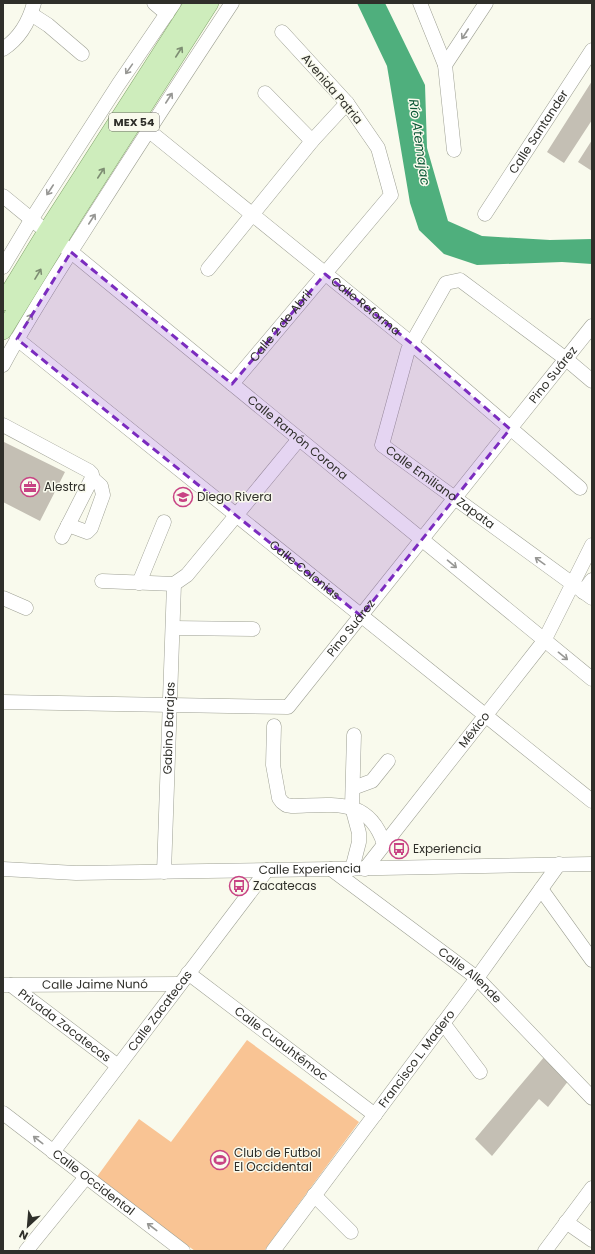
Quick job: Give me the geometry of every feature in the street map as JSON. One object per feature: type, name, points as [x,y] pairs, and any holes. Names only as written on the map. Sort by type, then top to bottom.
[{"type":"main road","name":"MEX 54","points":[[10,335],[58,242],[193,3]]},
{"type":"main road","name":"MEX 54","points":[[3,302],[58,242],[210,3]]},
{"type":"street","points":[[3,267],[31,220],[171,6],[154,3]]},
{"type":"street","points":[[58,242],[148,130],[232,3]]},
{"type":"street","points":[[420,3],[445,65],[454,150]]},
{"type":"street","points":[[445,65],[486,3]]},
{"type":"street","points":[[3,49],[16,38],[25,27],[33,9],[48,25],[82,54]]},
{"type":"street","name":"Avenida Patria","points":[[282,32],[347,103],[378,148],[391,195]]},
{"type":"street","name":"Calle Santander","points":[[485,214],[592,50]]},
{"type":"street","points":[[265,93],[312,141]]},
{"type":"street","points":[[208,269],[312,141],[347,103]]},
{"type":"street","name":"Calle Reforma","points":[[148,130],[411,343],[580,488]]},
{"type":"street","name":"Calle 2 de Abril","points":[[232,384],[391,195]]},
{"type":"street","name":"Calle Ramón Corona","points":[[3,196],[592,680]]},
{"type":"street","name":"Calle Emiliano Zapata","points":[[566,359],[460,280],[446,283],[408,350],[382,445],[582,591]]},
{"type":"street","name":"Pino Suárez","points":[[3,702],[288,707],[592,326]]},
{"type":"street","points":[[3,365],[10,335]]},
{"type":"street","name":"Calle Colonias","points":[[10,335],[592,800]]},
{"type":"street","points":[[566,359],[592,381]]},
{"type":"street","points":[[3,425],[89,471],[92,474],[92,478],[101,486],[103,495],[91,528],[87,532],[65,531],[92,478]]},
{"type":"street","points":[[102,581],[174,584],[187,575],[299,439]]},
{"type":"street","points":[[139,583],[164,522]]},
{"type":"street","points":[[582,591],[592,545]]},
{"type":"street","points":[[582,591],[592,580]]},
{"type":"street","name":"Gabino Barajas","points":[[164,872],[174,584]]},
{"type":"street","name":"México","points":[[359,869],[384,844],[582,591]]},
{"type":"street","points":[[3,598],[26,608]]},
{"type":"street","points":[[172,628],[253,630]]},
{"type":"street","points":[[274,726],[273,765],[279,798],[282,802],[286,805],[292,806],[336,805],[352,807],[372,820],[381,834],[384,844]]},
{"type":"street","points":[[354,735],[352,807],[359,833],[359,869]]},
{"type":"street","points":[[352,788],[372,781],[388,761]]},
{"type":"street","name":"Francisco L. Madero","points":[[272,1251],[477,978],[559,864]]},
{"type":"street","name":"Calle Experiencia","points":[[3,869],[76,873],[331,870],[592,864]]},
{"type":"street","name":"Calle Zacatecas","points":[[53,1152],[267,870]]},
{"type":"street","name":"Calle Allende","points":[[331,870],[477,978],[592,1098]]},
{"type":"street","points":[[541,889],[592,960]]},
{"type":"street","name":"Calle Jaime Nunó","points":[[7,985],[184,979]]},
{"type":"street","name":"Calle Cuauhtémoc","points":[[184,979],[375,1114]]},
{"type":"street","name":"Privada Zacatecas","points":[[7,985],[118,1066]]},
{"type":"street","points":[[443,1023],[480,1072]]},
{"type":"street","name":"Calle Occidental","points":[[3,1113],[183,1251]]},
{"type":"street","points":[[26,1251],[86,1177]]},
{"type":"street","points":[[545,1251],[592,1188]]},
{"type":"street","points":[[314,1195],[351,1232]]},
{"type":"street","points":[[566,1222],[592,1240]]},
{"type":"highlighted area","points":[[71,252],[232,384],[325,274],[411,343],[510,429],[361,616],[17,339]]},
{"type":"shaded area","name":"Club de Futbol El Occidental","points":[[247,1040],[359,1122],[264,1251],[195,1251],[96,1178],[139,1119],[171,1142]]},
{"type":"water","name":"Río Atemajac","points":[[357,3],[385,3],[425,85],[427,148],[448,221],[482,236],[550,240],[592,239],[592,264],[562,262],[477,265],[444,254],[419,230],[410,203],[387,66]]},
{"type":"building","points":[[592,81],[592,120],[564,163],[547,152]]},
{"type":"building","points":[[592,140],[592,171],[578,162]]},
{"type":"building","name":"Alestra","points":[[4,442],[65,472],[40,521],[3,502]]},
{"type":"building","points":[[545,1056],[569,1080],[548,1107],[539,1099],[492,1156],[475,1139]]},
{"type":"place","name":"Alestra","points":[[30,487]]},
{"type":"place","name":"Diego Rivera","points":[[183,497]]},
{"type":"place","name":"Experiencia","points":[[399,849]]},
{"type":"place","name":"Zacatecas","points":[[239,886]]},
{"type":"place","name":"Club de Futbol El Occidental","points":[[220,1160]]}]
